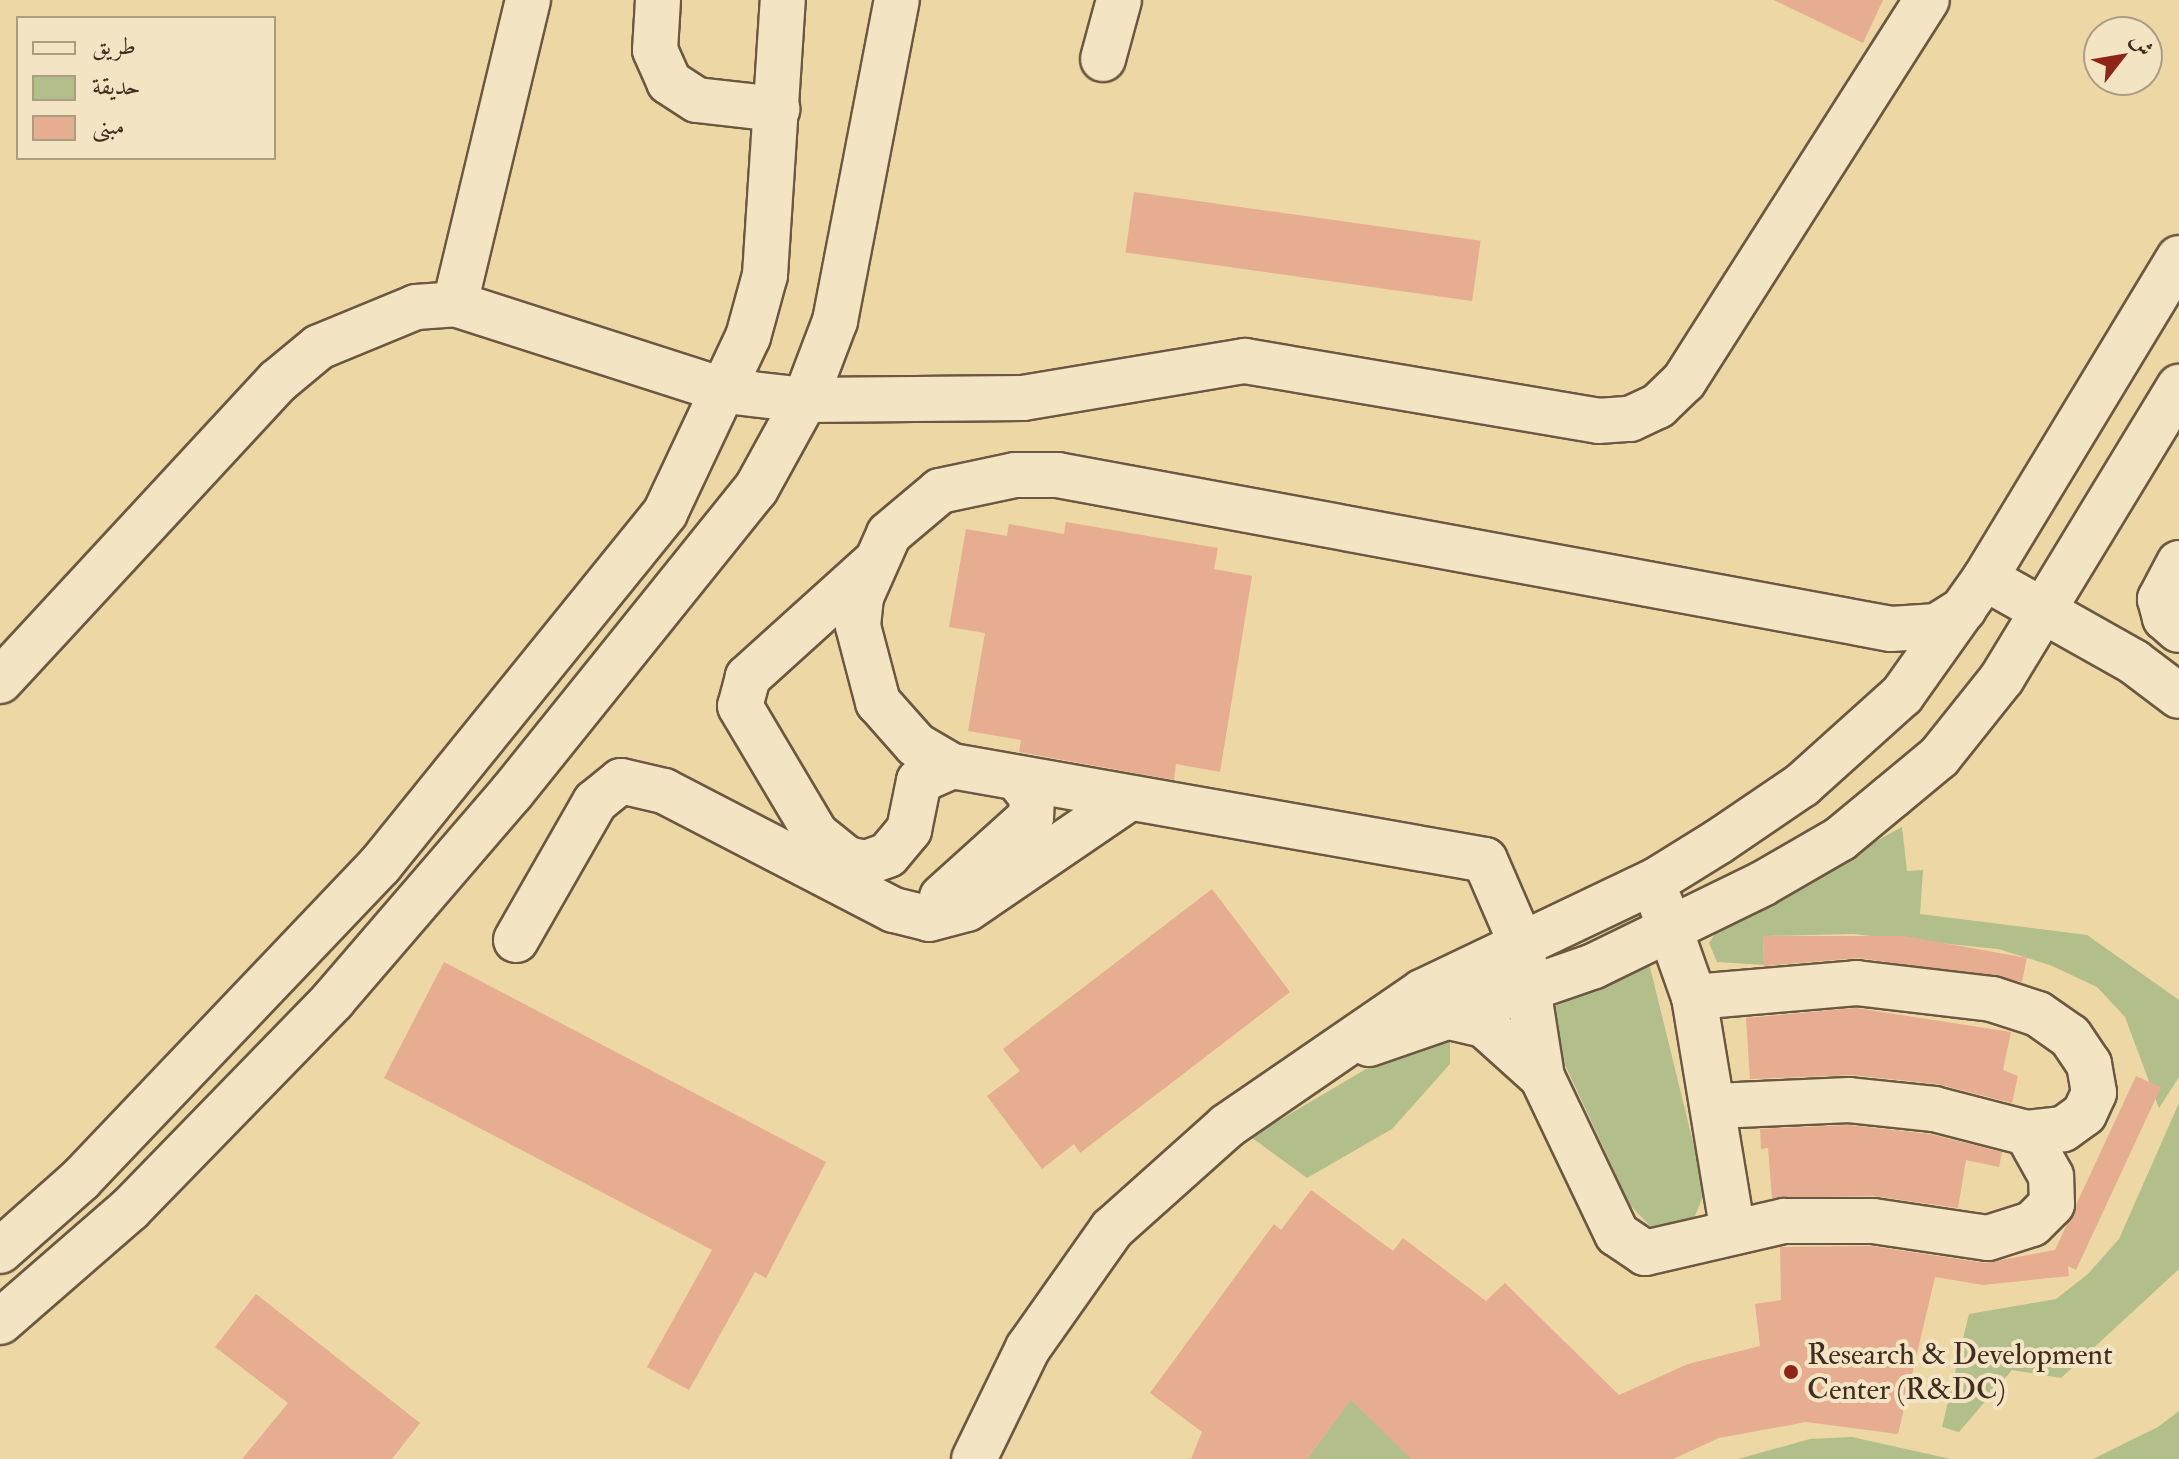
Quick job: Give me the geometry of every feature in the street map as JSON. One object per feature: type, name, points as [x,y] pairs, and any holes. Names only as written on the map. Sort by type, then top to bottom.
[{"type":"street","points":[[455,304],[528,0]]},
{"type":"street","points":[[658,0],[655,50],[669,82],[697,100],[777,109]]},
{"type":"street","points":[[0,1251],[81,1179],[380,865],[665,513],[726,391],[765,275],[783,0]]},
{"type":"street","points":[[0,1322],[182,1158],[410,915],[709,553],[756,489],[805,400],[835,321],[897,0]]},
{"type":"street","points":[[1103,59],[1119,0]]},
{"type":"street","points":[[0,681],[278,381],[319,347],[371,321],[455,304],[726,391],[805,400],[1023,398],[1245,361],[1598,421],[1630,419],[1658,406],[1684,381],[1927,0]]},
{"type":"street","points":[[974,1459],[1028,1348],[1112,1229],[1227,1126],[1422,992],[1655,881],[1802,785],[1902,695],[1974,593],[2179,258]]},
{"type":"street","points":[[1328,1055],[1454,1018],[1529,990],[1668,930],[1840,839],[1939,757],[1979,711],[2046,609],[2179,387]]},
{"type":"street","points":[[1974,593],[1937,626],[1891,629],[1058,475],[977,479],[940,491],[889,534],[873,564],[858,626],[866,675],[895,726],[952,766],[1020,782],[1485,860],[1521,943],[1542,1077],[1617,1234],[1645,1253],[1784,1221],[1873,1221],[1988,1238],[2032,1224],[2052,1204],[2051,1176],[2027,1133]]},
{"type":"street","points":[[2179,563],[2160,599],[2165,618],[2179,630]]},
{"type":"street","points":[[873,564],[748,677],[740,706],[816,834],[847,859],[866,863],[888,855],[909,830],[919,781],[952,766]]},
{"type":"street","points":[[1974,593],[2046,609],[2179,696]]},
{"type":"street","points":[[516,940],[595,802],[621,781],[664,791],[894,910],[948,918],[1128,799]]},
{"type":"street","points":[[894,910],[942,897],[1017,832],[1034,808],[1020,782]]},
{"type":"street","points":[[1655,881],[1668,930],[1694,997],[1715,1106],[1733,1232]]},
{"type":"street","points":[[1694,997],[1856,983],[1927,986],[2038,1014],[2070,1036],[2089,1064],[2094,1093],[2084,1114],[2063,1129],[2027,1133],[1934,1109],[1849,1100],[1715,1106]]},
{"type":"street","points":[[1454,1018],[1484,1025],[1542,1077]]},
{"type":"green space","points":[[1902,827],[1907,871],[1923,870],[1920,914],[2087,935],[2179,1000],[2179,1077],[2159,1108],[2125,1017],[2097,987],[2050,965],[1998,949],[1853,934],[1763,936],[1764,965],[1717,962],[1709,943],[1720,926]]},
{"type":"green space","points":[[1649,963],[1705,1191],[1695,1216],[1677,1230],[1652,1228],[1630,1205],[1541,1013]]},
{"type":"green space","points":[[1450,1036],[1450,1064],[1392,1129],[1307,1178],[1251,1137],[1405,1046]]},
{"type":"green space","points":[[2179,1103],[2179,1269],[2061,1378],[2012,1370],[1959,1432],[1942,1427],[1969,1314],[2056,1299],[2088,1274],[2119,1239]]},
{"type":"green space","points":[[1362,1384],[1411,1459],[1307,1459]]},
{"type":"green space","points":[[2179,1411],[2179,1459],[2093,1459],[2158,1427]]},
{"type":"green space","points":[[1852,1437],[1951,1459],[1738,1459],[1810,1439]]},
{"type":"building","points":[[1774,0],[1883,0],[1863,43]]},
{"type":"building","points":[[1134,192],[1481,241],[1472,301],[1126,252]]},
{"type":"building","points":[[1066,522],[1218,548],[1214,569],[1252,576],[1220,772],[1176,764],[1174,780],[1019,752],[1021,740],[968,731],[985,633],[949,627],[966,529],[1007,536],[1009,524],[1064,534]]},
{"type":"building","points":[[1212,889],[1290,992],[1080,1153],[1074,1144],[1042,1169],[987,1096],[1020,1071],[1003,1049]]},
{"type":"building","points":[[1763,936],[1904,936],[2027,958],[2022,982],[1859,958],[1764,966]]},
{"type":"building","points":[[444,962],[826,1162],[766,1278],[755,1272],[689,1390],[647,1367],[712,1250],[384,1078]]},
{"type":"building","points":[[1856,1008],[2011,1032],[2003,1070],[2018,1076],[2012,1103],[1937,1084],[1852,1075],[1750,1079],[1746,1018]]},
{"type":"building","points":[[2136,1076],[2161,1087],[2076,1270],[2068,1266],[2069,1276],[1983,1285],[1935,1277],[1898,1434],[1806,1422],[1719,1438],[1673,1459],[1411,1459],[1351,1400],[1307,1459],[1191,1459],[1202,1432],[1150,1393],[1274,1224],[1281,1230],[1311,1190],[1393,1251],[1403,1238],[1486,1301],[1505,1283],[1619,1395],[1688,1364],[1760,1346],[1755,1304],[1781,1300],[1780,1247],[1871,1246],[1985,1263],[2055,1250]]},
{"type":"building","points":[[1848,1125],[1930,1134],[2002,1152],[1999,1167],[1966,1160],[1958,1208],[1873,1196],[1772,1198],[1768,1148],[1761,1149],[1760,1129]]},
{"type":"building","points":[[256,1294],[420,1423],[392,1459],[242,1459],[288,1403],[215,1347]]},
{"type":"place","name":"Research & Development Center (R&DC)","points":[[1791,1372]]}]
